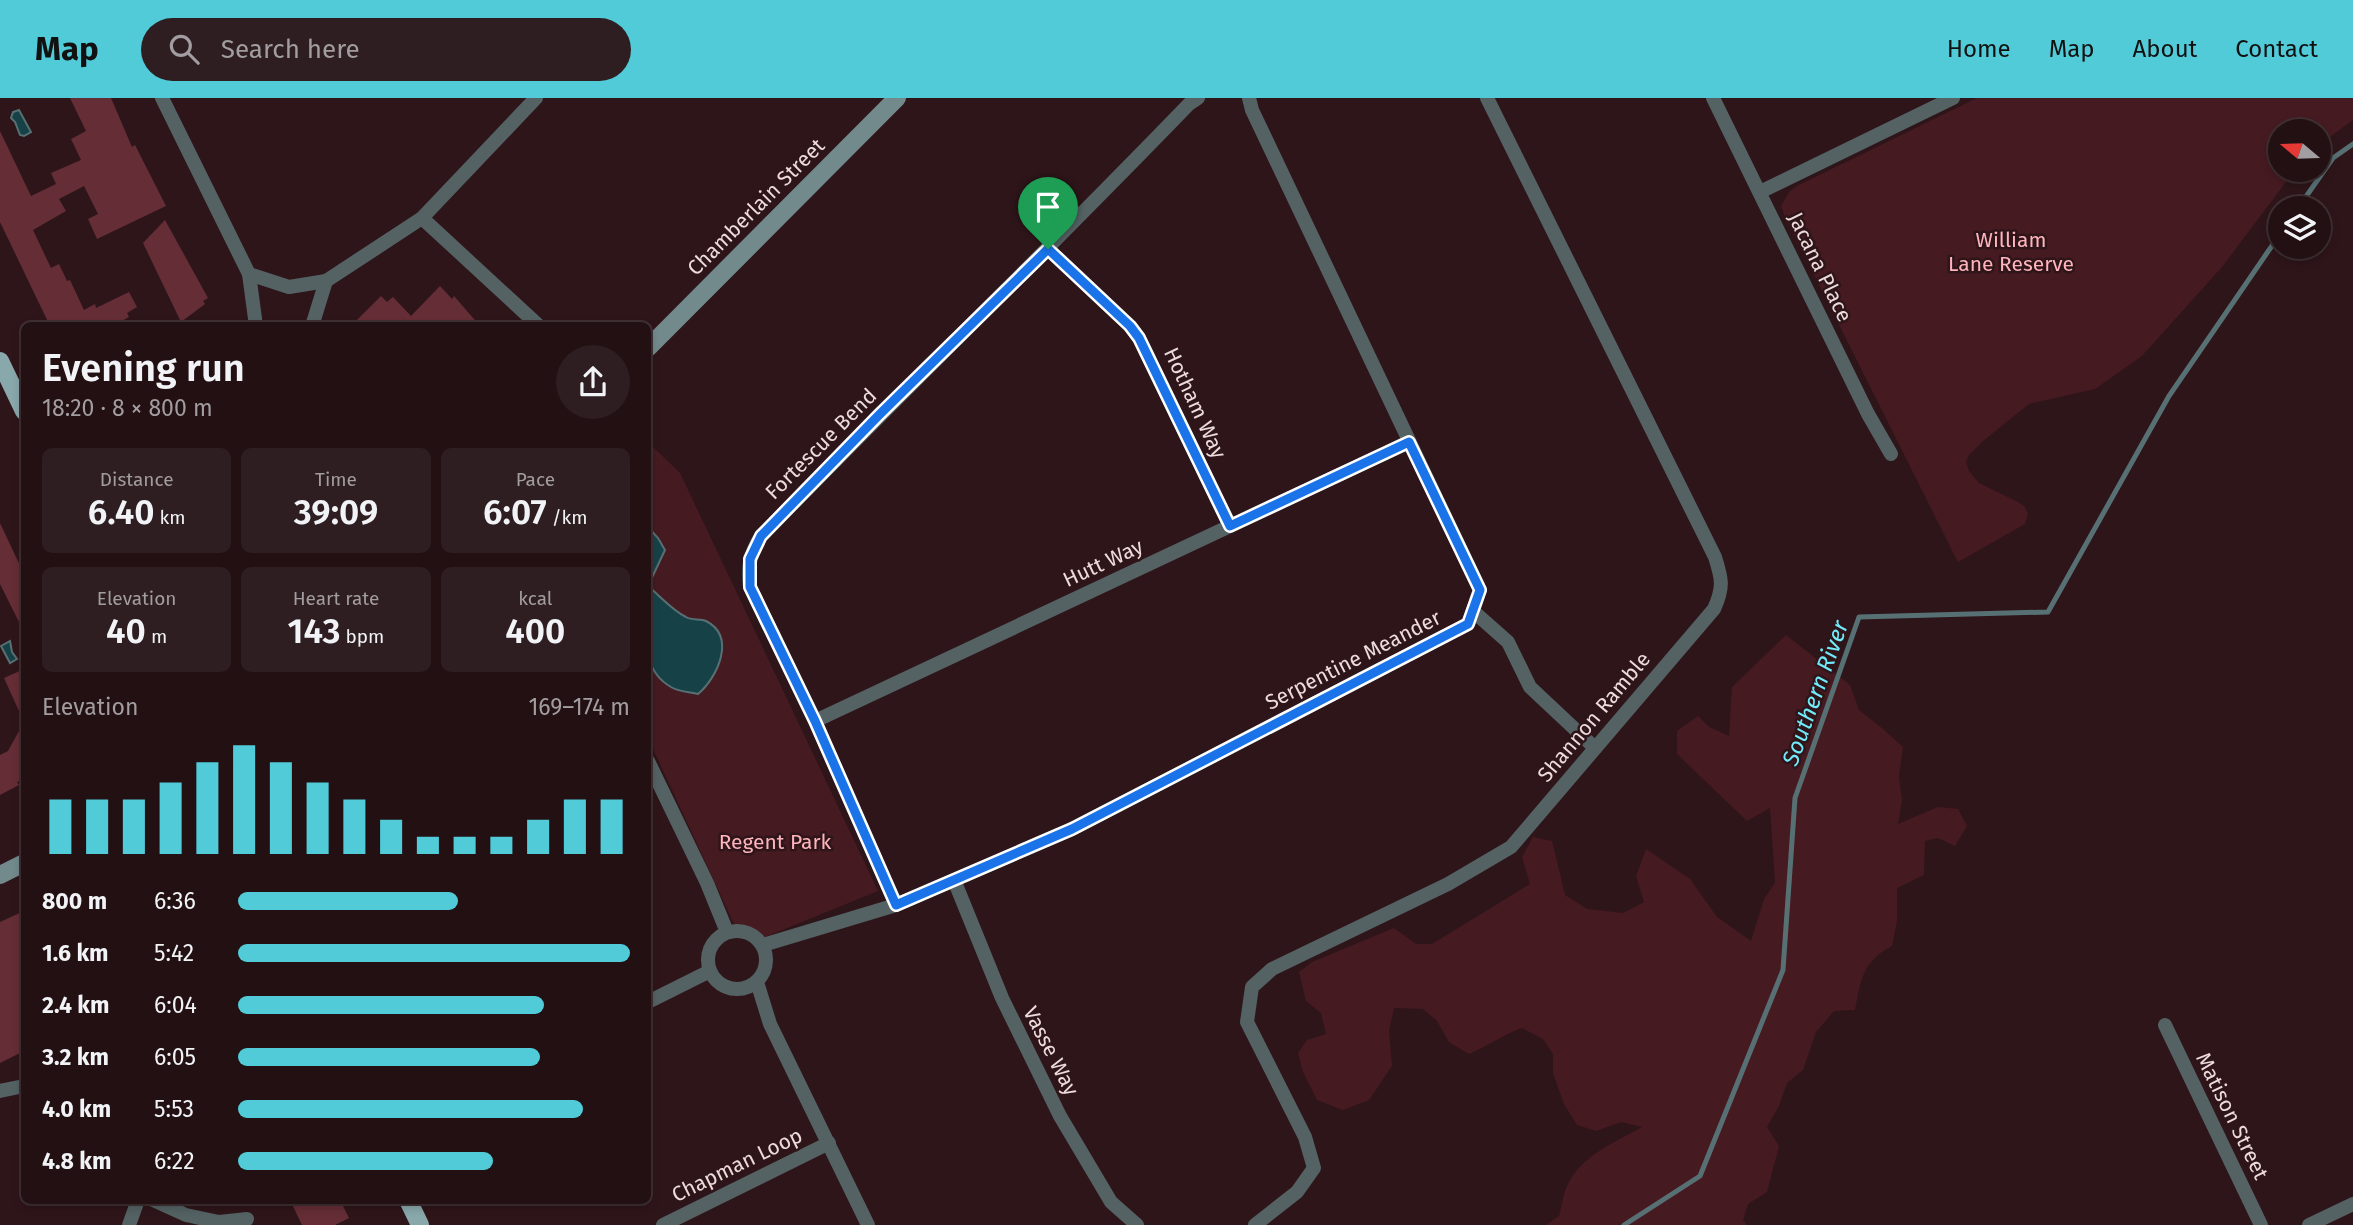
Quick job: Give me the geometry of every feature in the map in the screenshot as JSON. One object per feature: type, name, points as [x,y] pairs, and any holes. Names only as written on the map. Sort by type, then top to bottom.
[{"type":"main road","name":"Chamberlain Street","points":[[651,345],[897,98]]},
{"type":"main road","points":[[0,361],[21,405]]},
{"type":"main road","points":[[0,875],[21,864]]},
{"type":"main road","points":[[410,1204],[421,1225]]},
{"type":"street","points":[[162,98],[249,274],[255,322]]},
{"type":"street","points":[[249,274],[289,287],[326,281],[422,218],[536,98]]},
{"type":"street","name":"Fortescue Bend","points":[[896,905],[815,721],[750,587],[748,573],[754,546],[879,415],[1198,98]]},
{"type":"street","points":[[1249,98],[1252,110],[1480,590],[1473,611],[1508,642],[1530,687],[1595,748]]},
{"type":"street","name":"Shannon Ramble","points":[[1255,1225],[1297,1192],[1314,1168],[1305,1138],[1247,1022],[1252,987],[1272,969],[1448,884],[1511,847],[1714,609],[1721,592],[1721,576],[1715,557],[1487,98]]},
{"type":"street","name":"Jacana Place","points":[[1713,98],[1868,414],[1891,454]]},
{"type":"street","points":[[1760,192],[1953,98]]},
{"type":"street","points":[[422,218],[535,322]]},
{"type":"street","name":"Hotham Way","points":[[1048,249],[1130,326],[1139,338],[1230,526]]},
{"type":"street","points":[[313,322],[326,281]]},
{"type":"street","name":"Hutt Way","points":[[815,721],[1409,442]]},
{"type":"street","name":"Serpentine Meander","points":[[763,945],[896,905],[1072,829],[1468,624],[1473,611]]},
{"type":"street","points":[[651,767],[727,932]]},
{"type":"street","name":"Vasse Way","points":[[954,880],[1002,998],[1060,1116],[1111,1202],[1137,1225]]},
{"type":"street","points":[[738,930],[748,933],[763,945],[767,956],[766,966],[757,982],[746,989],[735,990],[719,984],[710,971],[709,949],[718,937],[727,932],[738,930]]},
{"type":"street","points":[[651,1000],[710,971]]},
{"type":"street","points":[[757,982],[770,1024],[868,1225]]},
{"type":"street","name":"Matison Street","points":[[2165,1025],[2261,1225]]},
{"type":"street","points":[[0,1091],[21,1087]]},
{"type":"street","name":"Chapman Loop","points":[[663,1225],[829,1143]]},
{"type":"street","points":[[129,1225],[137,1204]]},
{"type":"street","points":[[162,1204],[186,1215],[219,1222],[247,1219]]},
{"type":"street","points":[[2309,1225],[2353,1204]]},
{"type":"green space","name":"William Lane Reserve","points":[[1977,98],[2353,98],[2353,120],[2331,136],[2331,119],[2268,119],[2268,182],[2286,182],[2275,196],[2268,196],[2268,206],[2222,267],[2142,356],[2095,389],[2029,404],[1969,455],[1966,462],[1969,471],[1979,483],[2018,502],[2028,513],[2025,524],[1958,562],[1785,217],[1781,206],[1789,192]]},
{"type":"green space","name":"Regent Park","points":[[651,445],[680,473],[878,891],[765,937],[748,934],[734,924],[651,744]]},
{"type":"green space","points":[[1786,635],[1850,685],[1859,710],[1903,747],[1899,777],[1902,800],[1898,824],[1938,807],[1958,809],[1967,826],[1955,846],[1938,838],[1925,841],[1924,875],[1897,888],[1897,921],[1892,946],[1874,959],[1864,973],[1855,1010],[1834,1011],[1816,1032],[1803,1070],[1787,1083],[1779,1106],[1767,1127],[1779,1146],[1767,1192],[1748,1204],[1743,1220],[1747,1225],[1546,1225],[1559,1216],[1566,1188],[1582,1165],[1600,1150],[1642,1127],[1621,1122],[1596,1131],[1577,1125],[1564,1104],[1553,1073],[1553,1054],[1543,1039],[1522,1028],[1469,1054],[1449,1042],[1437,1021],[1423,1009],[1394,1008],[1389,1031],[1392,1066],[1369,1100],[1343,1110],[1317,1100],[1303,1072],[1298,1053],[1307,1040],[1326,1034],[1321,1013],[1306,1001],[1299,972],[1312,962],[1394,928],[1416,944],[1432,944],[1530,884],[1522,857],[1533,837],[1552,841],[1565,895],[1587,909],[1623,913],[1644,902],[1636,876],[1646,849],[1690,879],[1717,917],[1751,941],[1764,899],[1775,883],[1770,808],[1747,821],[1677,754],[1677,731],[1698,716],[1709,727],[1729,736],[1732,687]]},
{"type":"water","points":[[19,110],[31,132],[24,136],[20,135],[11,118],[13,112]]},
{"type":"water","points":[[651,530],[665,550],[651,580]]},
{"type":"water","points":[[651,589],[681,614],[691,619],[706,621],[715,628],[722,647],[721,658],[712,678],[698,694],[671,687],[656,674],[651,663]]},
{"type":"water","points":[[10,641],[12,652],[17,659],[10,663],[1,646]]},
{"type":"building","points":[[70,98],[111,98],[132,147],[135,145],[166,206],[97,239],[88,219],[98,214],[84,186],[59,199],[66,211],[33,230],[51,268],[59,264],[84,310],[95,304],[96,308],[129,292],[137,307],[127,313],[129,317],[120,322],[48,322],[0,222],[0,131],[31,196],[56,184],[51,173],[81,160],[71,139],[86,131]]},
{"type":"building","points":[[165,220],[208,298],[203,301],[205,304],[181,322],[143,243]]},
{"type":"building","points":[[440,286],[452,299],[454,296],[477,322],[355,322],[381,296],[387,302],[393,297],[411,316]]},
{"type":"building","points":[[0,523],[21,568],[21,626],[0,584]]},
{"type":"building","points":[[21,670],[21,715],[4,678]]},
{"type":"building","points":[[21,727],[21,780],[17,782],[19,785],[0,795],[0,755],[8,751]]},
{"type":"building","points":[[21,912],[21,1052],[0,1063],[0,922]]},
{"type":"building","points":[[292,1204],[342,1204],[349,1218],[335,1225],[302,1225]]},
{"type":"waterway","name":"Southern River","points":[[2306,196],[2333,158],[2353,144]]},
{"type":"waterway","name":"Southern River","points":[[1624,1225],[1700,1176],[1783,970],[1795,798],[1859,617],[2048,612],[2169,396],[2268,252]]},
{"type":"route","points":[[1048,249],[1130,326],[1139,338],[1230,526],[1409,442],[1480,590],[1468,624],[1072,829],[896,905],[815,721],[750,587],[750,559],[761,536],[879,415],[1048,249]]}]
